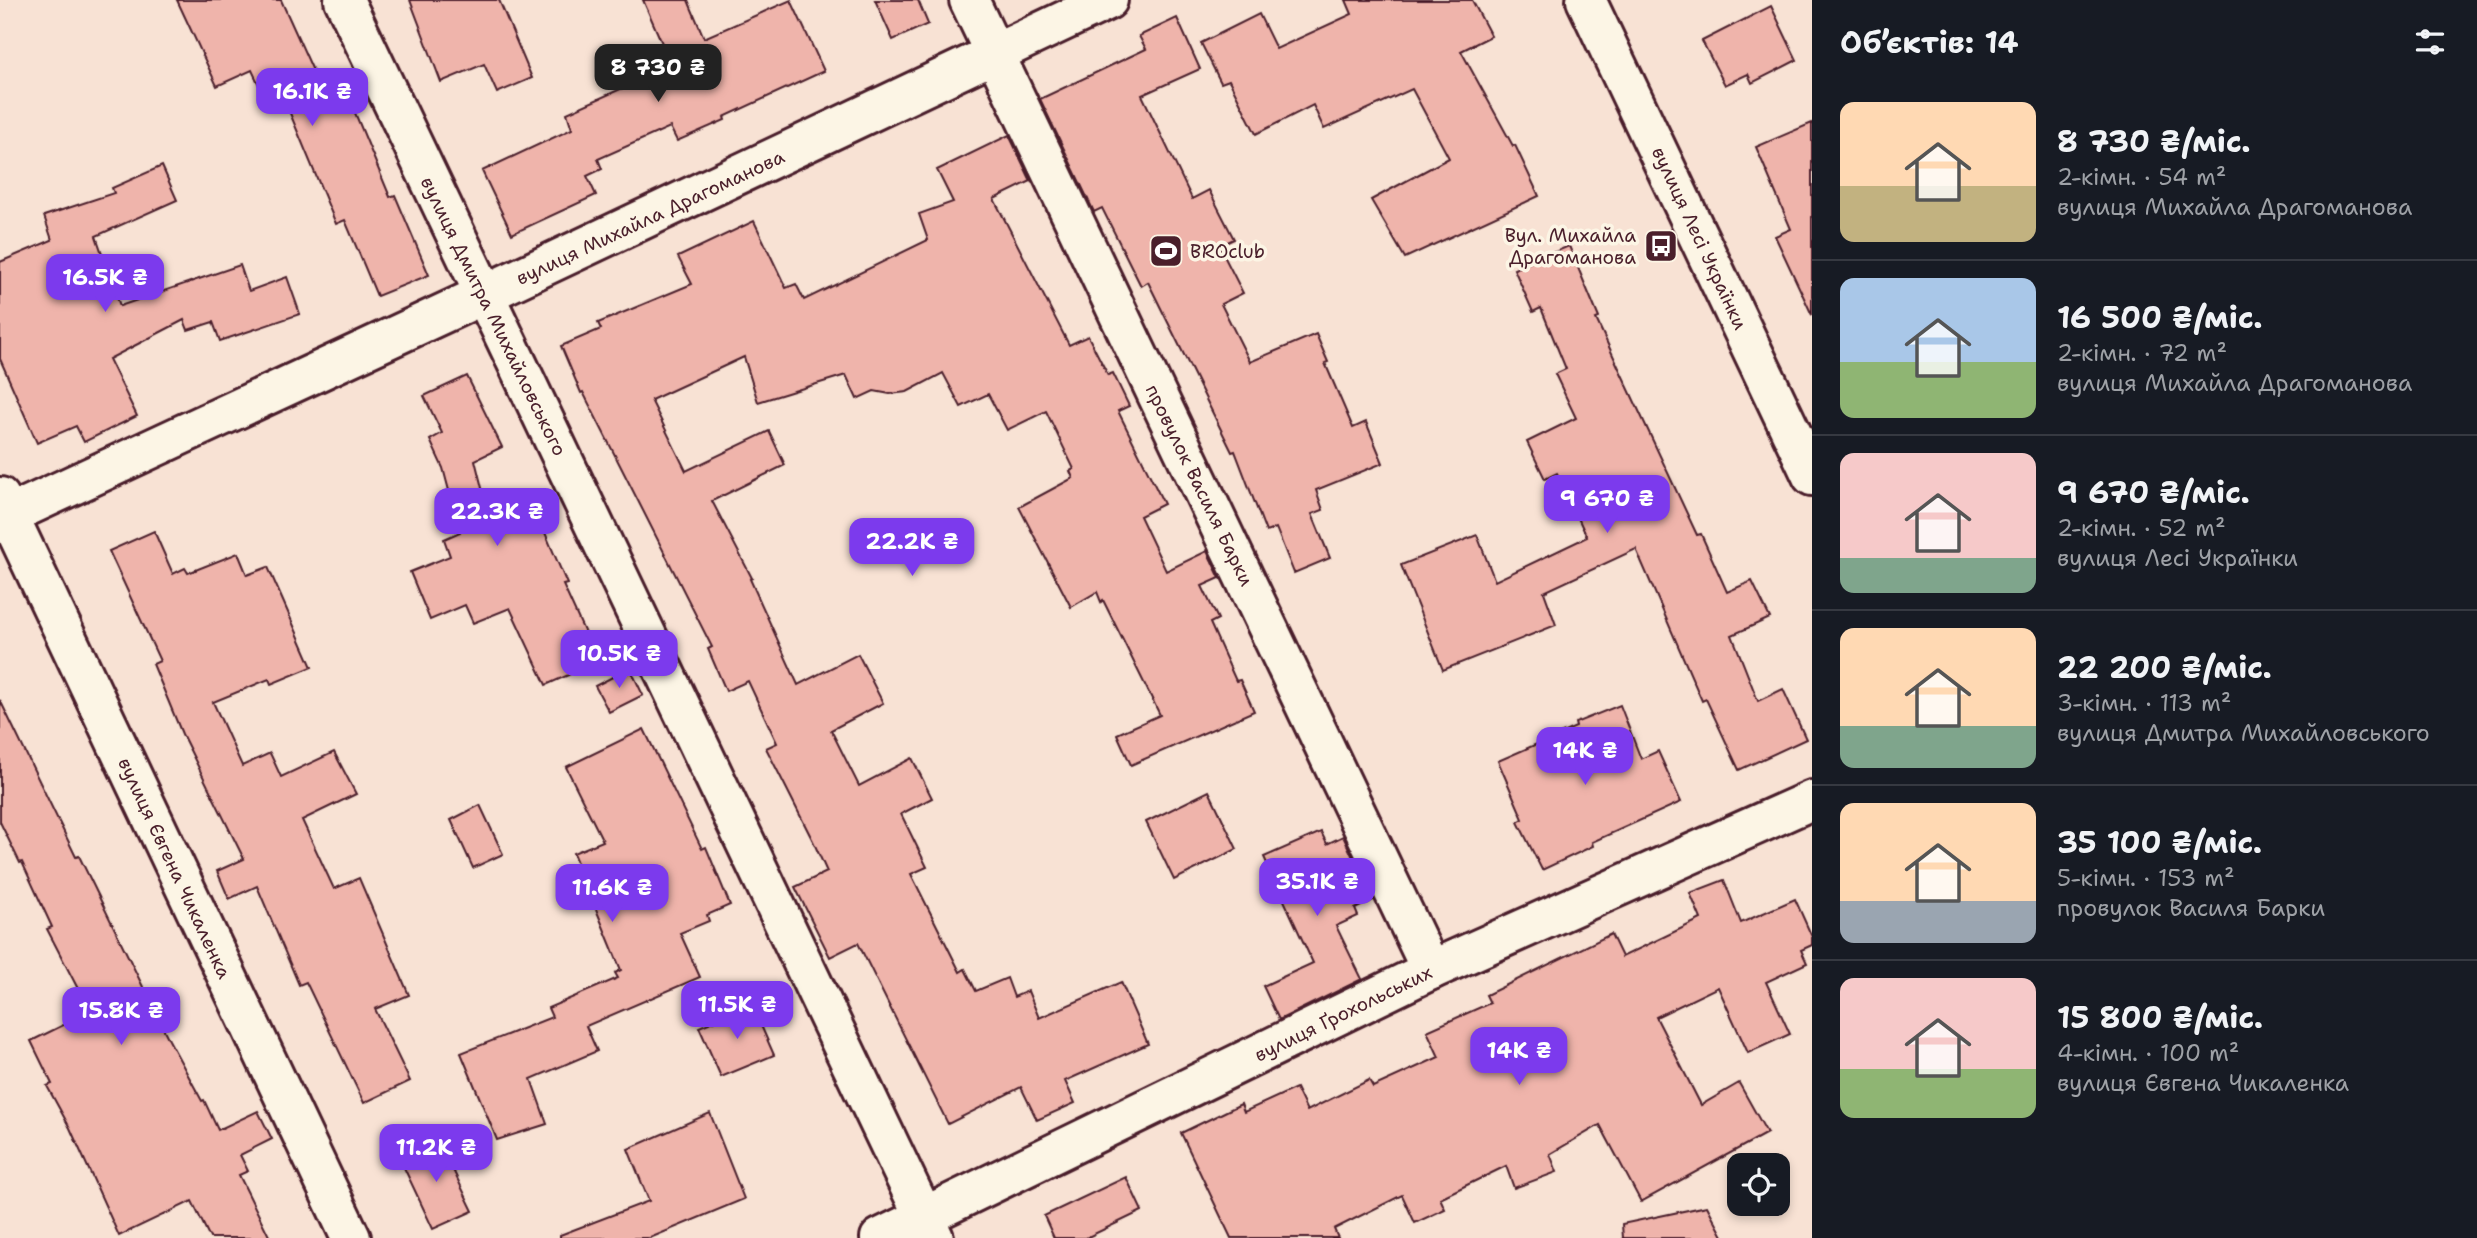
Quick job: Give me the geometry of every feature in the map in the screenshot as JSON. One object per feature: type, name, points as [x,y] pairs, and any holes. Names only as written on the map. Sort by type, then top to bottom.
[{"type":"street","name":"вулиця Дмитра Михайловського","points":[[344,0],[929,1228]]},
{"type":"street","name":"провулок Василя Барки","points":[[969,0],[1431,970]]},
{"type":"street","name":"вулиця Михайла Драгоманова","points":[[3,511],[485,294],[1108,0]]},
{"type":"street","name":"вулиця Лесі Українки","points":[[1586,0],[1812,476]]},
{"type":"street","name":"вулиця Євгена Чикаленка","points":[[3,511],[351,1238]]},
{"type":"street","name":"вулиця Ґрохольських","points":[[880,1238],[929,1228],[1431,970],[1812,800]]},
{"type":"building","points":[[177,0],[281,0],[328,104],[348,96],[390,197],[395,195],[429,275],[377,296],[345,220],[336,224],[275,77],[259,85],[252,70],[217,86]]},
{"type":"building","points":[[410,0],[499,0],[532,78],[497,93],[484,64],[441,82]]},
{"type":"building","points":[[643,0],[688,0],[704,38],[791,0],[824,71],[677,141],[670,127],[598,159],[602,169],[587,176],[596,195],[512,234],[482,171],[572,129],[567,113],[672,66]]},
{"type":"building","points":[[875,0],[918,0],[928,24],[893,40]]},
{"type":"building","points":[[1346,0],[1472,0],[1491,36],[1461,51],[1513,146],[1515,145],[1539,196],[1405,258],[1371,200],[1449,158],[1412,89],[1324,129],[1313,105],[1256,134],[1229,80],[1221,83],[1201,43],[1259,14],[1276,49],[1352,14]]},
{"type":"building","points":[[1771,6],[1797,60],[1752,83],[1748,74],[1725,85],[1702,41]]},
{"type":"building","points":[[1177,18],[1200,69],[1142,95],[1192,199],[1209,190],[1234,239],[1219,246],[1243,293],[1221,304],[1250,362],[1316,334],[1328,362],[1325,363],[1353,428],[1366,422],[1383,463],[1316,490],[1323,510],[1312,514],[1330,558],[1294,573],[1276,528],[1266,532],[1235,451],[1232,452],[1148,282],[1141,286],[1102,208],[1094,212],[1040,99],[1146,49],[1139,36]]},
{"type":"building","points":[[1812,123],[1812,315],[1775,236],[1791,229],[1756,147]]},
{"type":"building","points":[[1009,135],[1031,181],[994,199],[1069,345],[1088,336],[1108,375],[1113,373],[1129,406],[1118,411],[1164,504],[1140,516],[1166,571],[1207,551],[1220,578],[1202,586],[1218,619],[1210,623],[1236,681],[1240,680],[1254,711],[1131,765],[1117,734],[1160,715],[1103,600],[1101,602],[1097,592],[1071,607],[1019,507],[1073,478],[1070,471],[1074,469],[1046,411],[1007,430],[988,394],[961,407],[943,373],[907,392],[890,394],[874,391],[857,399],[846,375],[758,402],[744,357],[651,400],[686,471],[769,431],[785,465],[712,501],[752,578],[750,579],[798,685],[858,654],[883,703],[831,730],[859,786],[912,758],[932,798],[901,814],[927,867],[911,874],[960,972],[965,969],[976,991],[1007,978],[1014,997],[1028,991],[1039,1018],[1121,982],[1148,1044],[1065,1081],[1075,1103],[1037,1120],[1021,1087],[948,1124],[858,943],[830,957],[795,887],[827,872],[766,748],[777,743],[748,681],[726,691],[708,649],[712,647],[583,392],[581,393],[561,346],[601,329],[598,323],[692,284],[678,257],[754,221],[786,288],[796,284],[804,300],[928,240],[919,214],[953,202],[937,170]]},
{"type":"building","points":[[162,166],[177,200],[96,236],[120,306],[240,265],[249,291],[287,277],[300,314],[220,341],[213,322],[188,330],[184,320],[109,359],[137,416],[84,442],[76,426],[37,443],[0,359],[0,262],[52,240],[44,216],[114,193],[112,188]]},
{"type":"building","points":[[1569,246],[1599,318],[1596,319],[1697,535],[1701,534],[1727,592],[1752,581],[1770,618],[1732,635],[1758,701],[1783,689],[1806,739],[1739,770],[1706,699],[1702,701],[1636,549],[1544,592],[1556,625],[1443,670],[1401,565],[1477,535],[1495,581],[1587,537],[1557,473],[1545,479],[1527,442],[1576,418],[1555,374],[1566,369],[1541,308],[1533,312],[1514,269]]},
{"type":"building","points":[[467,376],[502,447],[475,460],[490,520],[532,502],[567,584],[563,585],[598,662],[546,685],[510,608],[473,623],[465,605],[430,620],[410,572],[450,556],[444,539],[460,532],[443,468],[430,440],[442,433],[424,396]]},
{"type":"building","points":[[154,531],[173,574],[185,568],[188,573],[238,553],[247,575],[268,567],[312,667],[271,684],[269,679],[213,702],[242,766],[270,753],[281,777],[334,752],[356,794],[302,820],[334,889],[359,878],[409,995],[375,1009],[410,1081],[364,1103],[306,982],[299,985],[257,886],[229,899],[217,871],[244,859],[182,734],[153,664],[160,661],[109,551]]},
{"type":"building","points":[[630,668],[643,695],[609,712],[595,686]]},
{"type":"building","points":[[0,700],[76,857],[79,856],[169,1040],[218,1130],[258,1111],[272,1139],[240,1155],[248,1171],[239,1175],[270,1238],[210,1238],[192,1201],[119,1236],[70,1128],[47,1086],[52,1084],[31,1041],[90,1012],[47,929],[52,927],[0,822]]},
{"type":"building","points":[[1620,705],[1641,759],[1658,751],[1681,802],[1592,842],[1593,846],[1542,870],[1518,822],[1523,819],[1498,761],[1576,727],[1575,723]]},
{"type":"building","points":[[644,729],[702,849],[706,847],[730,905],[707,915],[709,921],[680,933],[700,977],[586,1026],[597,1051],[531,1079],[547,1124],[497,1140],[461,1053],[552,1017],[548,1008],[618,978],[615,973],[621,970],[573,853],[603,841],[566,767]]},
{"type":"building","points":[[1209,791],[1237,849],[1174,880],[1146,822]]},
{"type":"building","points":[[480,805],[503,854],[473,868],[451,820]]},
{"type":"building","points":[[1321,832],[1327,844],[1343,836],[1373,900],[1355,909],[1358,916],[1336,926],[1362,979],[1279,1020],[1263,986],[1313,963],[1264,857]]},
{"type":"building","points":[[1724,880],[1741,923],[1795,899],[1812,937],[1812,945],[1801,950],[1807,963],[1766,982],[1790,1034],[1748,1053],[1718,987],[1656,1017],[1701,1105],[1739,1083],[1767,1133],[1641,1202],[1600,1125],[1550,1154],[1557,1172],[1514,1188],[1506,1166],[1440,1198],[1445,1209],[1415,1223],[1402,1195],[1334,1229],[1338,1238],[1231,1238],[1181,1133],[1241,1104],[1244,1112],[1296,1088],[1307,1111],[1369,1080],[1373,1087],[1439,1057],[1427,1031],[1490,1003],[1486,995],[1611,934],[1622,957],[1701,919],[1690,893]]},
{"type":"building","points":[[752,1005],[774,1055],[721,1077],[699,1027]]},
{"type":"building","points":[[710,1113],[744,1199],[650,1238],[560,1238],[560,1235],[649,1201],[628,1149]]},
{"type":"building","points":[[438,1139],[473,1211],[433,1229],[399,1157]]},
{"type":"building","points":[[1126,1177],[1142,1211],[1086,1238],[1054,1238],[1044,1216]]},
{"type":"building","points":[[1707,1206],[1724,1238],[1623,1238],[1622,1224]]},
{"type":"place","name":"Вул. Михайла Драгоманова","points":[[1661,246]]},
{"type":"place","name":"BROclub","points":[[1166,251]]}]
